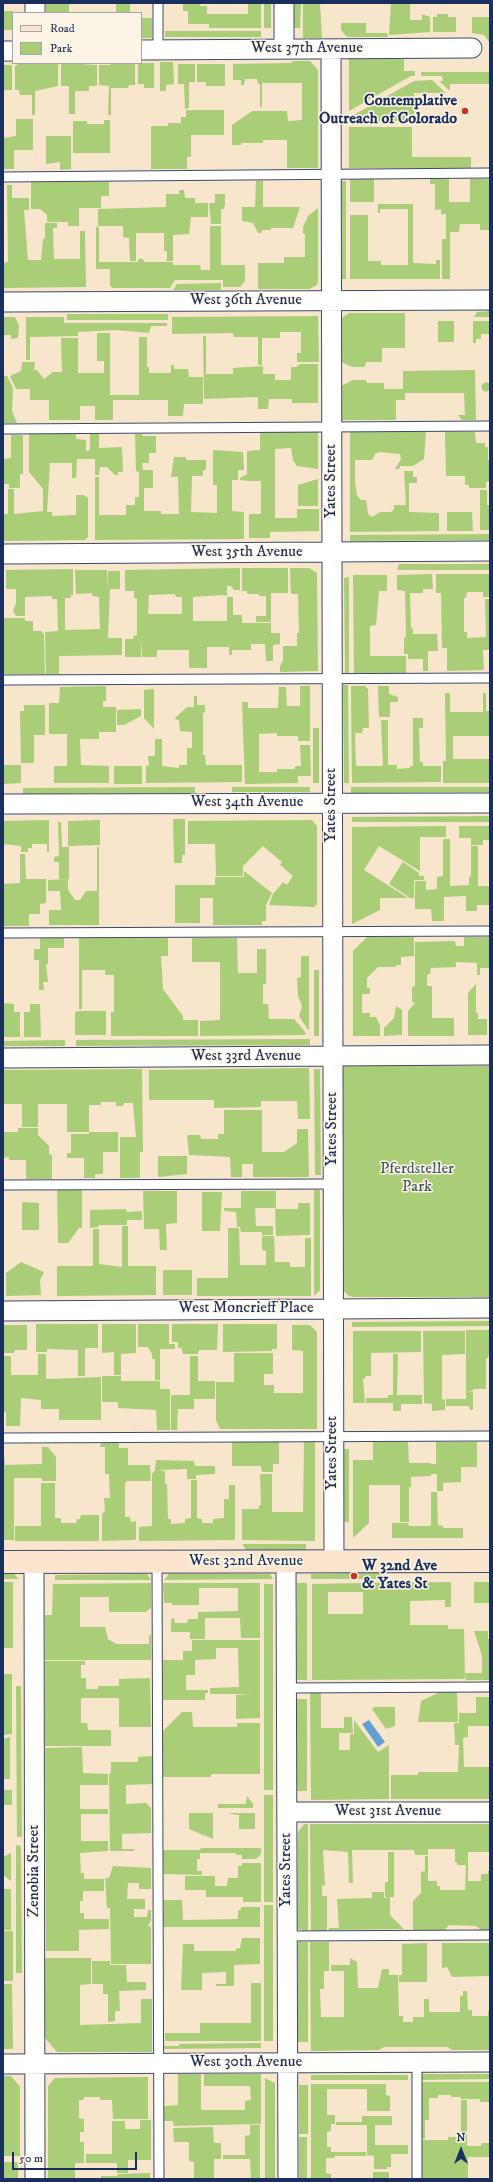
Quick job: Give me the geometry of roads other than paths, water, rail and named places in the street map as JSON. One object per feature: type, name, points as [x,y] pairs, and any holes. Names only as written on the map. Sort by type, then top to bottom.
[{"type":"street","points":[[284,3],[284,49]]},
{"type":"street","name":"West 37th Avenue","points":[[149,50],[472,48]]},
{"type":"street","name":"Yates Street","points":[[331,49],[334,1562]]},
{"type":"street","name":"West 36th Avenue","points":[[3,302],[490,300]]},
{"type":"street","name":"West 35th Avenue","points":[[3,554],[490,551]]},
{"type":"street","name":"West 34th Avenue","points":[[3,804],[490,803]]},
{"type":"street","name":"West 33rd Avenue","points":[[3,1058],[490,1055]]},
{"type":"street","name":"West Moncrieff Place","points":[[3,1311],[490,1308]]},
{"type":"street","name":"West 32nd Avenue","points":[[3,1562],[490,1561]]},
{"type":"street","name":"Zenobia Street","points":[[34,1562],[35,2179]]},
{"type":"street","name":"Yates Street","points":[[286,1562],[288,2179]]},
{"type":"street","name":"West 31st Avenue","points":[[287,1812],[490,1812]]},
{"type":"street","name":"West 30th Avenue","points":[[3,2064],[490,2062]]},
{"type":"lane","points":[[149,50],[158,3]]},
{"type":"lane","points":[[3,177],[490,173]]},
{"type":"lane","points":[[3,429],[490,426]]},
{"type":"lane","points":[[3,680],[490,678]]},
{"type":"lane","points":[[3,933],[490,931]]},
{"type":"lane","points":[[3,1185],[333,1184]]},
{"type":"lane","points":[[3,1438],[490,1436]]},
{"type":"lane","points":[[157,1562],[159,2179]]},
{"type":"lane","points":[[287,1688],[490,1688]]},
{"type":"lane","points":[[287,1936],[490,1935]]},
{"type":"lane","points":[[417,2062],[417,2179]]},
{"type":"water","points":[[369,1720],[385,1742],[378,1747],[362,1724]]},
{"type":"place","name":"Contemplative Outreach of Colorado","points":[[465,111]]},
{"type":"place","name":"W 32nd Ave & Yates St","points":[[354,1576]]},
{"type":"park label","name":"Pferdsteller Park","points":[[417,1179]]}]
